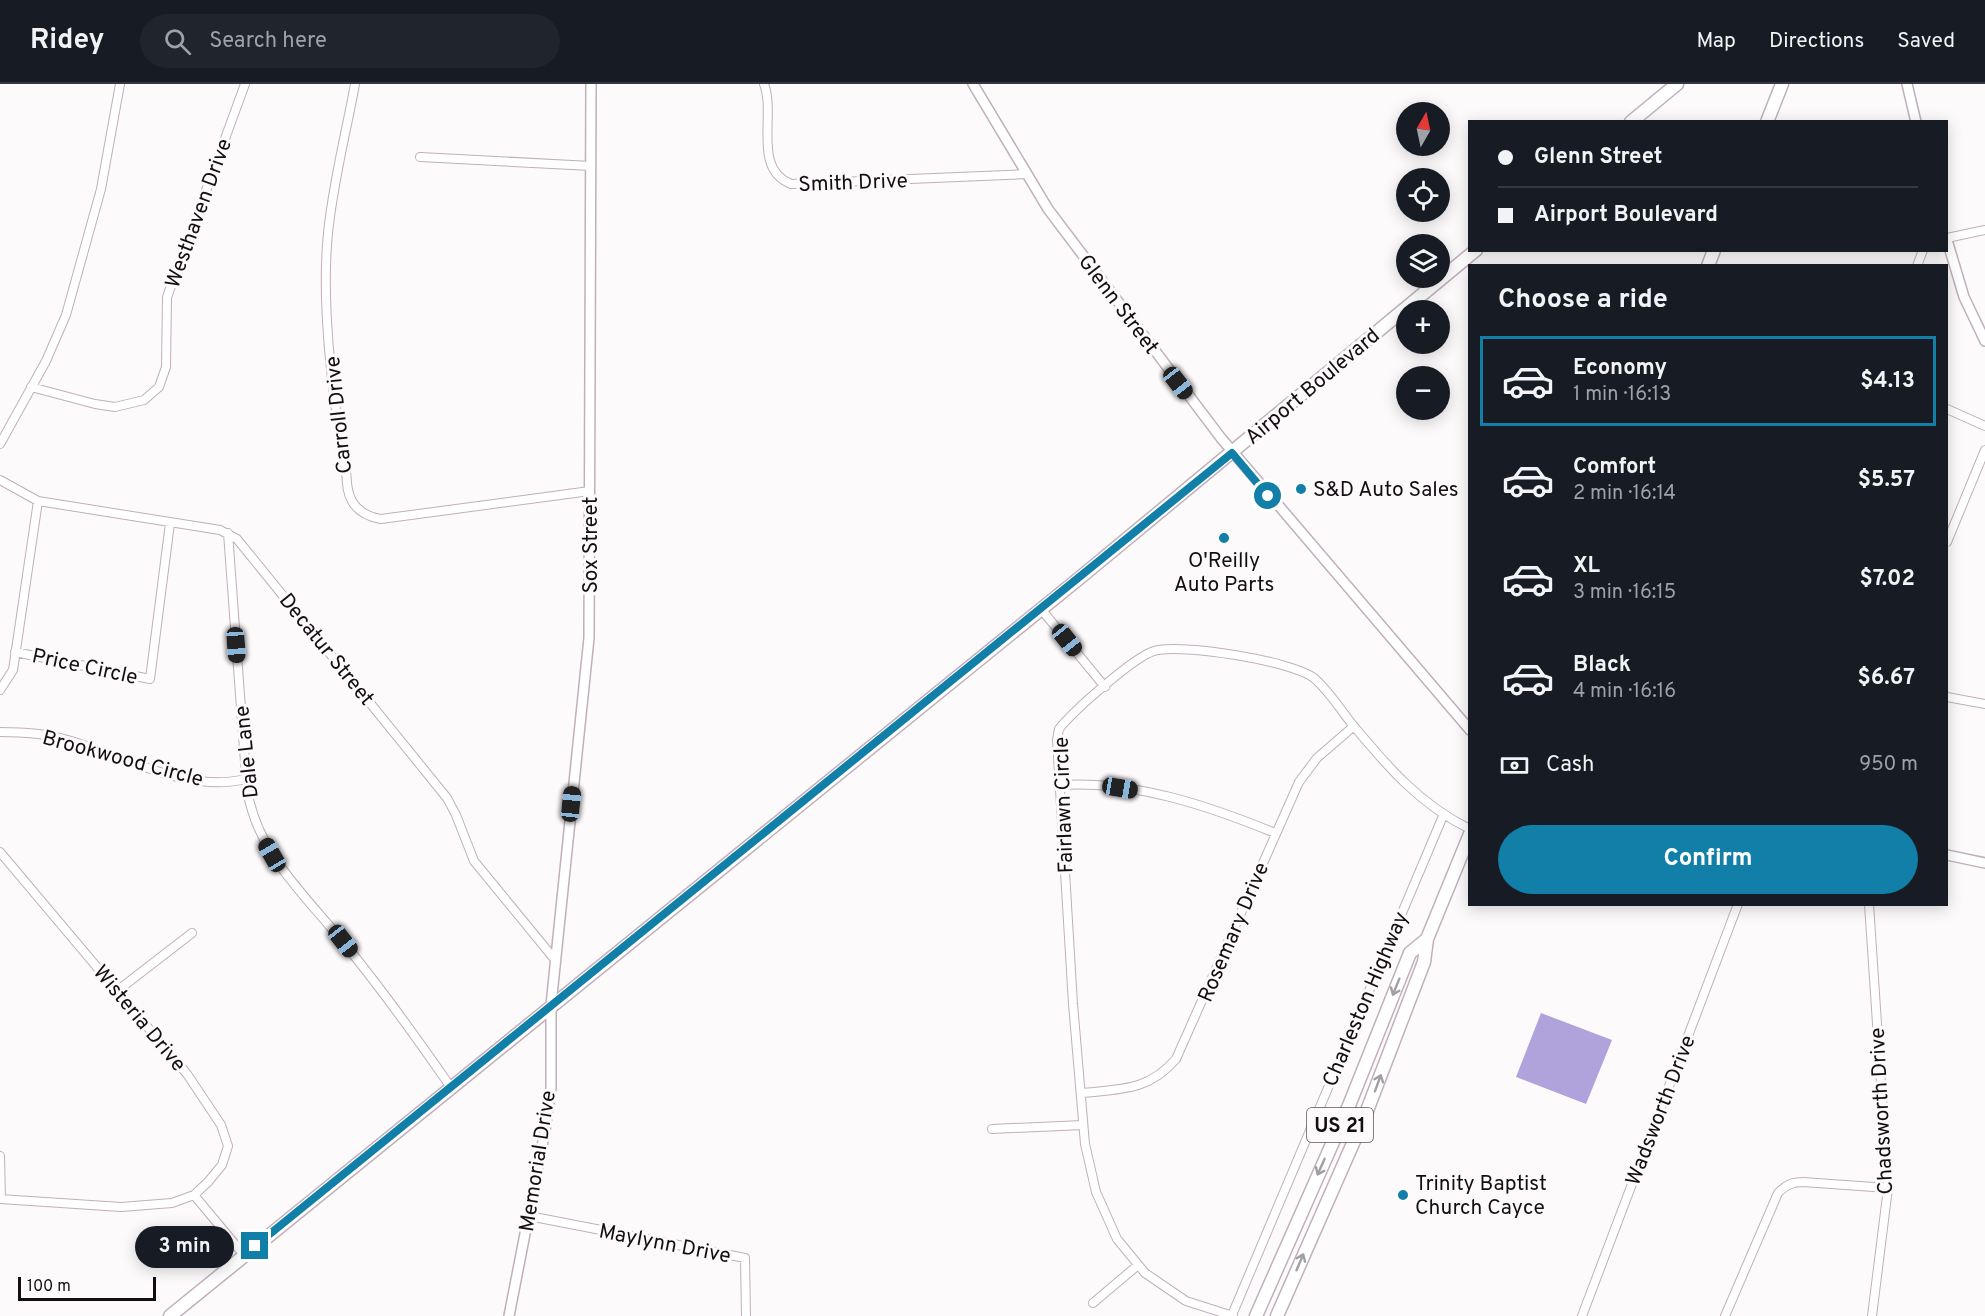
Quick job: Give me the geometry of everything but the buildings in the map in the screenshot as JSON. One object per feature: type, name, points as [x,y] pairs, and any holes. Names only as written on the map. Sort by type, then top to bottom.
[{"type":"main road","points":[[1633,120],[1677,84]]},
{"type":"main road","points":[[1768,120],[1782,84]]},
{"type":"main road","name":"Airport Boulevard","points":[[170,1316],[450,1086],[1041,609],[1474,252]]},
{"type":"main road","name":"Charleston Highway","points":[[1277,1316],[1365,1116],[1424,962],[1427,939],[1468,839]]},
{"type":"main road","name":"Charleston Highway","points":[[1256,1316],[1348,1108],[1410,953],[1427,939]]},
{"type":"street","points":[[0,444],[58,333],[101,189],[120,84]]},
{"type":"street","name":"Westhaven Drive","points":[[31,387],[115,407],[144,400],[159,387],[166,368],[167,297],[244,84]]},
{"type":"street","name":"Carroll Drive","points":[[355,84],[333,201],[327,260],[334,390],[346,483],[352,502],[358,510],[371,518],[381,519],[590,491]]},
{"type":"street","name":"Sox Street","points":[[551,1005],[589,638],[591,84]]},
{"type":"street","name":"Smith Drive","points":[[764,84],[771,167],[782,181],[790,184],[1027,174]]},
{"type":"street","name":"Glenn Street","points":[[973,84],[1071,242],[1232,453],[1468,728]]},
{"type":"street","points":[[1907,84],[1916,120]]},
{"type":"street","points":[[420,157],[591,166]]},
{"type":"street","points":[[1948,239],[1985,230]]},
{"type":"street","points":[[1948,242],[1964,297],[1985,341]]},
{"type":"street","points":[[1948,409],[1985,426]]},
{"type":"street","points":[[1948,540],[1985,450]]},
{"type":"street","points":[[0,480],[38,501],[228,533]]},
{"type":"street","name":"Price Circle","points":[[38,501],[15,651],[150,679],[170,523]]},
{"type":"street","name":"Decatur Street","points":[[228,533],[244,546],[447,798],[474,861],[556,961]]},
{"type":"street","name":"Dale Lane","points":[[228,533],[246,779],[254,818],[272,855],[374,981],[450,1086]]},
{"type":"street","points":[[1041,609],[1105,687]]},
{"type":"street","name":"Fairlawn Circle","points":[[1232,1316],[1186,1301],[1161,1286],[1138,1265],[1117,1239],[1103,1211],[1088,1162],[1073,1004],[1057,740],[1059,729],[1135,661],[1153,651],[1171,649],[1290,665],[1308,674],[1404,783],[1443,816],[1468,828]]},
{"type":"street","points":[[0,690],[13,670],[15,651]]},
{"type":"street","points":[[1948,697],[1985,704]]},
{"type":"street","name":"Rosemary Drive","points":[[1082,1093],[1145,1084],[1163,1074],[1176,1059],[1275,833],[1304,774],[1324,751],[1354,726]]},
{"type":"street","name":"Brookwood Circle","points":[[0,732],[61,738],[178,776],[217,782],[246,779]]},
{"type":"street","points":[[1060,785],[1110,787],[1150,793],[1209,808],[1275,833]]},
{"type":"street","name":"Charleston Highway","points":[[1232,1316],[1443,816]]},
{"type":"street","name":"Wisteria Drive","points":[[0,852],[187,1074],[226,1136],[228,1146],[222,1165],[194,1195]]},
{"type":"street","points":[[1948,855],[1985,863]]},
{"type":"street","name":"Wadsworth Drive","points":[[1582,1316],[1737,906]]},
{"type":"street","name":"Chadsworth Drive","points":[[1869,906],[1888,1188],[1872,1316]]},
{"type":"street","points":[[117,991],[192,933]]},
{"type":"street","name":"Memorial Drive","points":[[509,1316],[546,1131],[551,1088],[551,1005]]},
{"type":"street","points":[[992,1129],[1083,1125]]},
{"type":"street","points":[[0,1156],[0,1199],[142,1207],[172,1203],[194,1195],[244,1255]]},
{"type":"street","points":[[1725,1316],[1778,1193],[1784,1186],[1792,1182],[1803,1182],[1888,1188]]},
{"type":"street","name":"Maylynn Drive","points":[[529,1216],[745,1258],[746,1316]]},
{"type":"street","points":[[1093,1304],[1138,1265]]},
{"type":"shaded area","points":[[1541,1013],[1612,1040],[1586,1104],[1516,1077]]},
{"type":"place","name":"S&D Auto Sales","points":[[1301,489]]},
{"type":"place","name":"O'Reilly Auto Parts","points":[[1224,538]]},
{"type":"place","name":"Trinity Baptist Church Cayce","points":[[1403,1195]]},
{"type":"route","points":[[255,1246],[1232,453],[1268,496]]}]
